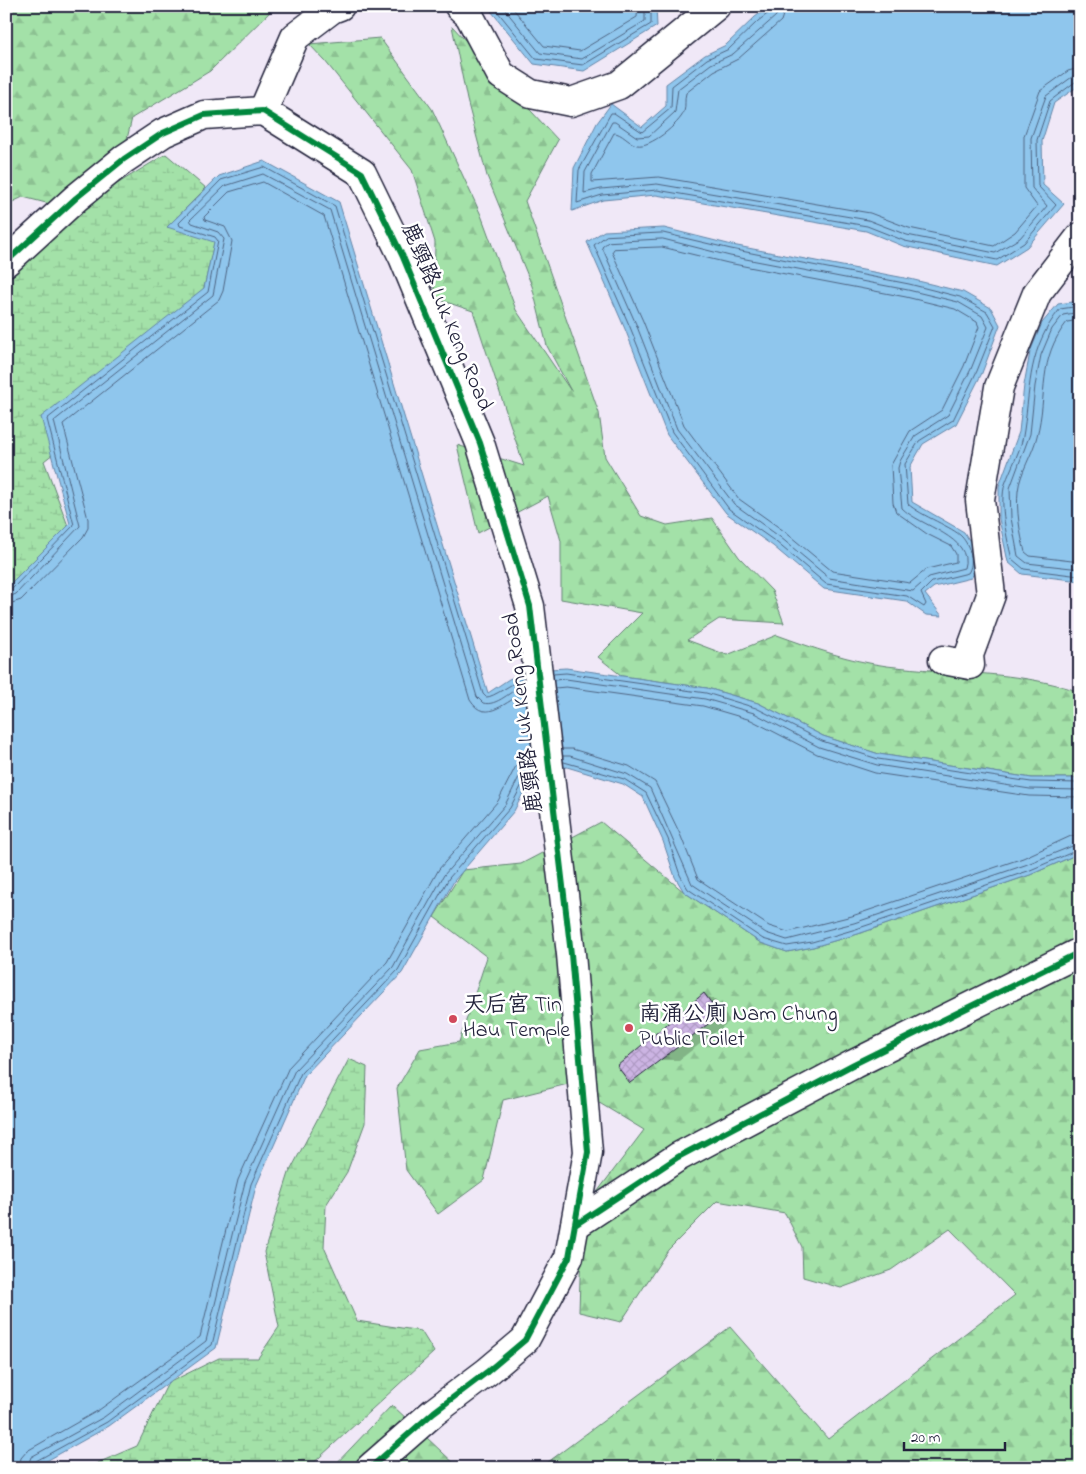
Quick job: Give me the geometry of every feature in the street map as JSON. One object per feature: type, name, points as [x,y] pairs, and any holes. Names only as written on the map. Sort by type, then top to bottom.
[{"type":"street","points":[[459,6],[469,15],[501,75],[531,94],[571,102],[618,85],[716,6]]},
{"type":"street","points":[[6,262],[111,170],[163,133],[204,115],[263,111],[295,37],[334,7]]},
{"type":"street","name":"鹿頸路 Luk Keng Road","points":[[263,111],[362,173],[403,257],[480,443],[530,606],[571,954],[588,1152],[569,1257],[525,1340],[487,1372],[428,1416],[370,1468]]},
{"type":"street","points":[[943,660],[970,665],[969,655],[991,595],[980,500],[999,387],[1037,293],[1080,237]]},
{"type":"street","points":[[575,1226],[678,1157],[854,1064],[1080,952]]},
{"type":"green space","points":[[6,6],[276,6],[210,71],[132,118],[108,219],[23,197],[6,205]]},
{"type":"green space","points":[[452,26],[558,140],[525,201],[599,413],[605,457],[641,516],[667,525],[712,518],[739,557],[772,591],[784,623],[719,619],[687,640],[727,655],[777,635],[831,654],[873,664],[911,669],[1008,676],[1056,685],[1080,692],[1080,778],[1032,778],[879,754],[823,736],[758,703],[707,688],[622,676],[598,657],[642,613],[561,599],[561,541],[548,496],[478,533],[457,445],[524,466],[473,311],[434,298],[435,242],[412,170],[325,61],[309,44],[380,38],[432,109],[481,215],[516,310],[571,391],[547,346],[532,286],[487,176],[467,100]]},
{"type":"green space","points":[[166,154],[206,188],[167,227],[216,234],[204,288],[82,431],[44,461],[71,534],[6,594],[6,261],[74,210]]},
{"type":"green space","points":[[601,822],[684,892],[761,943],[787,952],[813,947],[858,934],[1030,875],[1080,853],[1080,1468],[540,1468],[730,1327],[828,1439],[1015,1295],[950,1229],[891,1270],[841,1288],[803,1277],[802,1247],[785,1213],[717,1201],[668,1250],[621,1322],[579,1312],[582,1212],[644,1130],[568,1084],[503,1100],[484,1180],[438,1214],[406,1170],[397,1088],[420,1049],[459,1042],[487,957],[434,917],[463,870],[521,864]]},
{"type":"green space","points":[[349,1059],[367,1067],[365,1123],[347,1172],[326,1205],[324,1247],[357,1321],[421,1331],[434,1352],[308,1468],[86,1468],[137,1446],[168,1383],[219,1358],[258,1358],[279,1327],[264,1252],[289,1173]]},
{"type":"green space","points":[[392,1405],[459,1468],[332,1468]]},
{"type":"water","points":[[487,6],[656,6],[657,26],[584,71],[534,64]]},
{"type":"water","points":[[770,6],[1080,6],[1080,85],[1054,103],[1042,141],[1043,185],[1064,204],[1027,247],[997,266],[903,246],[866,231],[656,195],[603,200],[572,211],[574,168],[597,123],[611,104],[642,127],[666,106],[666,84],[705,55],[726,45],[755,17]]},
{"type":"water","points":[[264,161],[339,202],[488,693],[509,679],[533,670],[566,668],[707,688],[758,703],[823,736],[879,754],[1032,778],[1080,778],[1080,853],[1030,875],[858,934],[813,947],[787,952],[761,943],[684,892],[675,877],[663,841],[643,797],[623,784],[567,767],[544,770],[531,778],[514,811],[454,881],[402,973],[305,1075],[256,1186],[216,1348],[109,1426],[34,1468],[6,1468],[6,588],[70,524],[41,417],[204,288],[214,242],[167,227],[219,176]]},
{"type":"water","points":[[664,228],[732,245],[910,279],[963,292],[991,308],[1000,325],[982,373],[956,424],[923,444],[910,467],[912,502],[964,532],[974,548],[977,569],[971,578],[934,587],[925,594],[942,616],[926,615],[906,601],[824,589],[773,546],[726,513],[667,435],[625,329],[587,242],[604,231]]},
{"type":"water","points":[[1080,301],[1080,581],[1022,574],[1008,562],[999,519],[999,486],[1019,432],[1030,352],[1042,323],[1058,304]]},
{"type":"building","points":[[704,993],[720,1015],[630,1083],[617,1066]]},
{"type":"cycle path","points":[[6,262],[76,198],[124,159],[163,133],[204,115],[263,111],[362,173],[403,257],[480,443],[530,606],[571,954],[588,1152],[569,1257],[525,1340],[487,1372],[434,1412],[370,1468]]},
{"type":"cycle path","points":[[575,1225],[678,1157],[854,1064],[1080,952]]},
{"type":"place","name":"天后宮 Tin Hau Temple","points":[[453,1019]]},
{"type":"place","name":"南涌公廁 Nam Chung Public Toilet","points":[[629,1028]]}]
